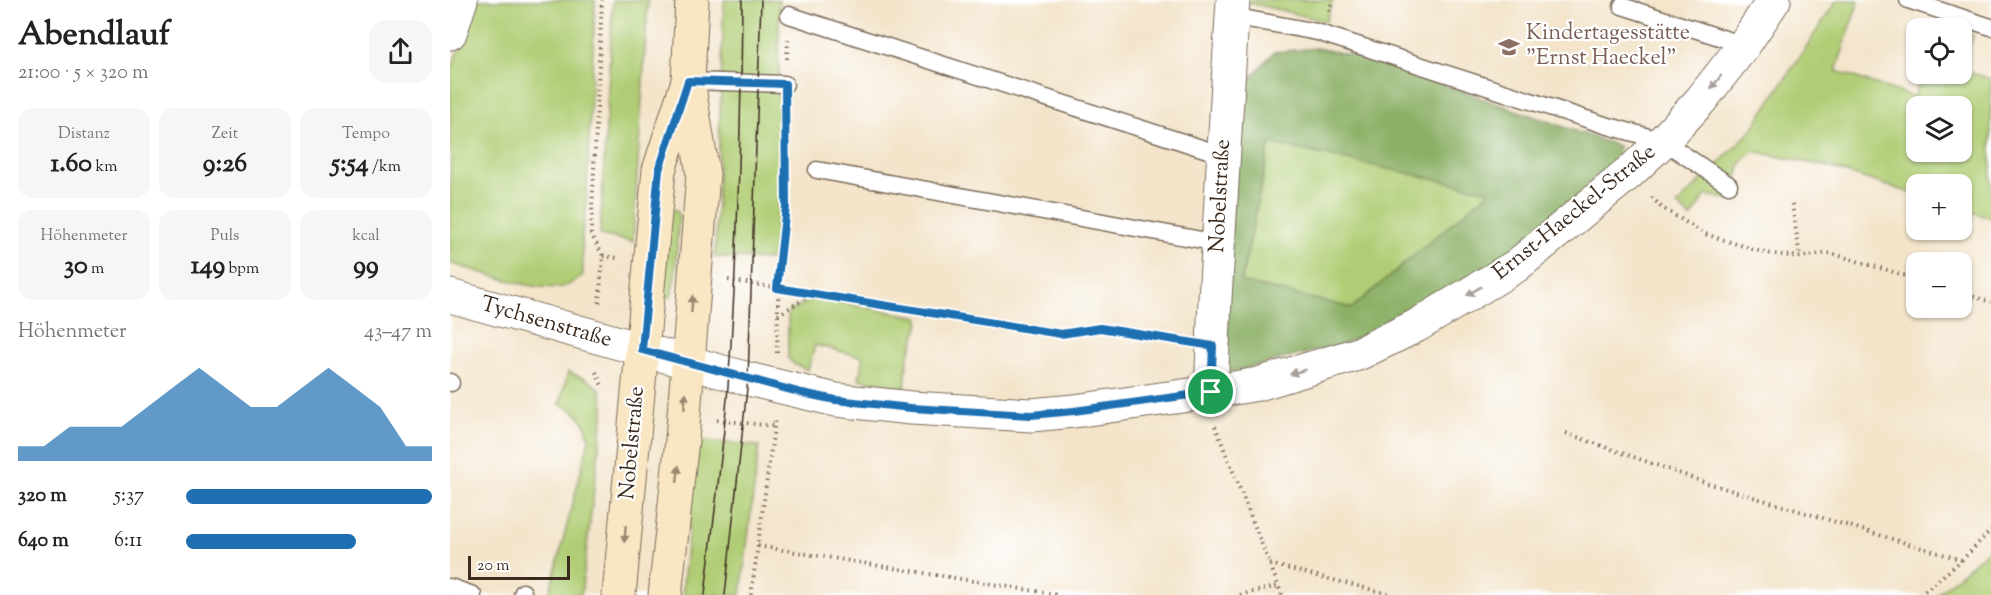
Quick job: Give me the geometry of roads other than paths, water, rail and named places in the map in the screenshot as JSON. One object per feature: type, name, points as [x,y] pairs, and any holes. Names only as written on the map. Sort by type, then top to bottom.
[{"type":"main road","name":"Nobelstraße","points":[[665,595],[682,440],[703,174],[688,81],[692,0]]},
{"type":"main road","name":"Nobelstraße","points":[[619,595],[659,170],[688,81]]},
{"type":"street","points":[[450,33],[461,0]]},
{"type":"street","name":"Ernst-Haeckel-Straße","points":[[688,363],[748,380],[836,400],[923,409],[1031,415],[1074,411],[1258,384],[1358,354],[1416,326],[1516,266],[1629,173],[1701,100],[1744,45],[1774,0]]},
{"type":"street","name":"Nobelstraße","points":[[1211,392],[1232,8]]},
{"type":"street","name":"Tychsenstraße","points":[[450,296],[688,363]]},
{"type":"lane","points":[[1908,0],[1991,27]]},
{"type":"lane","points":[[1622,6],[1744,45]]},
{"type":"lane","points":[[1232,8],[1317,32],[1594,122],[1663,141],[1729,185]]},
{"type":"lane","points":[[789,15],[1223,155]]},
{"type":"lane","points":[[688,81],[785,84]]},
{"type":"lane","points":[[817,170],[1218,243]]},
{"type":"lane","points":[[450,587],[473,595]]},
{"type":"tram line","points":[[705,595],[724,428],[735,280],[742,0]]},
{"type":"tram line","points":[[725,595],[748,379],[761,0]]},
{"type":"place","name":"Kindertagesstätte \"Ernst Haeckel\"","points":[[1509,47]]}]
